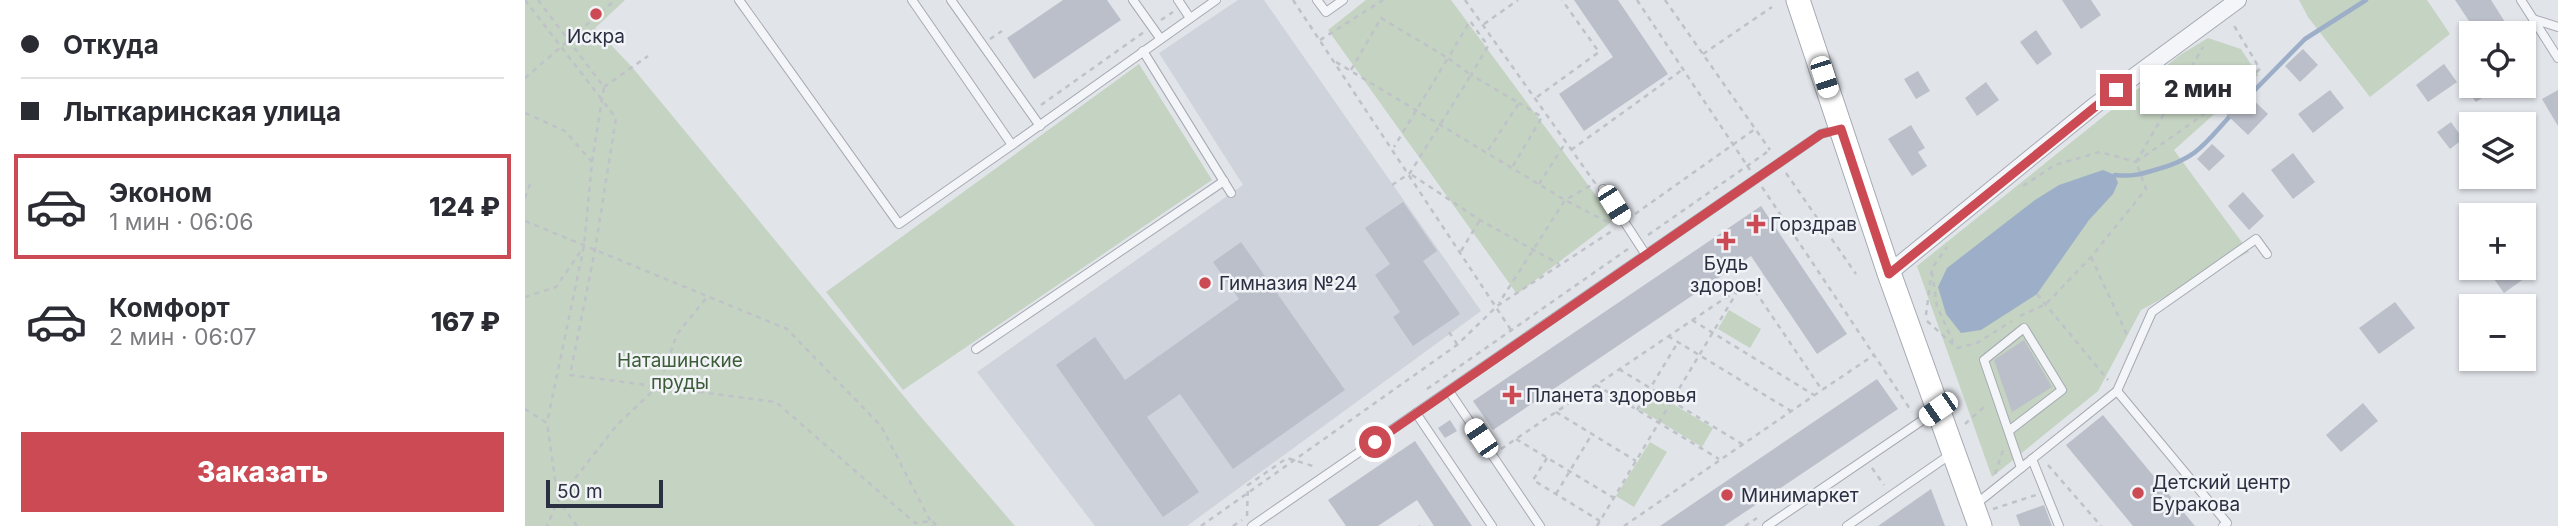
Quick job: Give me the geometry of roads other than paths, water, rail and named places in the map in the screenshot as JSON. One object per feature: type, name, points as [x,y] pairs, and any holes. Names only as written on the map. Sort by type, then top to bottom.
[{"type":"street","points":[[1798,0],[1889,274],[1938,409],[1954,453],[1983,509]]},
{"type":"street","points":[[1889,274],[2094,106],[2238,0]]},
{"type":"lane","points":[[739,0],[899,224],[1216,0]]},
{"type":"lane","points":[[912,0],[1012,145]]},
{"type":"lane","points":[[951,0],[1040,126]]},
{"type":"lane","points":[[1133,0],[1160,38]]},
{"type":"lane","points":[[1317,0],[1327,12],[1343,0]]},
{"type":"lane","points":[[2521,0],[2558,58]]},
{"type":"lane","points":[[1180,3],[1190,18]]},
{"type":"lane","points":[[2533,19],[2558,27]]},
{"type":"lane","points":[[1143,51],[1231,193]]},
{"type":"lane","points":[[1252,526],[1821,134],[1841,129]]},
{"type":"lane","points":[[976,349],[1224,181]]},
{"type":"lane","points":[[1603,189],[1646,255]]},
{"type":"lane","points":[[1983,509],[2021,468],[2117,391],[2152,312],[2256,239],[2267,254]]},
{"type":"lane","points":[[2010,430],[2062,390],[2024,328],[1984,360],[2021,468]]},
{"type":"lane","points":[[1448,391],[1540,526]]},
{"type":"lane","points":[[2117,391],[2227,523],[2223,526]]},
{"type":"lane","points":[[1767,526],[1938,409]]},
{"type":"lane","points":[[1416,413],[1492,526]]},
{"type":"lane","points":[[1847,526],[1954,453]]},
{"type":"lane","points":[[2033,461],[2059,526]]},
{"type":"water","points":[[2103,170],[2115,175],[2118,183],[2113,194],[2089,220],[2037,294],[1981,330],[1961,333],[1946,314],[1938,287],[1947,268],[2035,200],[2059,185]]},
{"type":"waterway","points":[[2245,100],[2305,39],[2366,0]]},
{"type":"waterway","points":[[2115,175],[2142,174],[2183,160],[2200,148],[2232,114]]},
{"type":"place","name":"Искра","points":[[596,14]]},
{"type":"place","name":"Горздрав","points":[[1756,224]]},
{"type":"place","name":"Будь здоров!","points":[[1726,241]]},
{"type":"place","name":"Гимназия №24","points":[[1205,283]]},
{"type":"place","name":"Планета здоровья","points":[[1512,395]]},
{"type":"place","name":"Детский центр Буракова","points":[[2138,493]]},
{"type":"place","name":"Минимаркет","points":[[1727,495]]},
{"type":"park label","name":"Наташинские пруды","points":[[680,371]]}]
